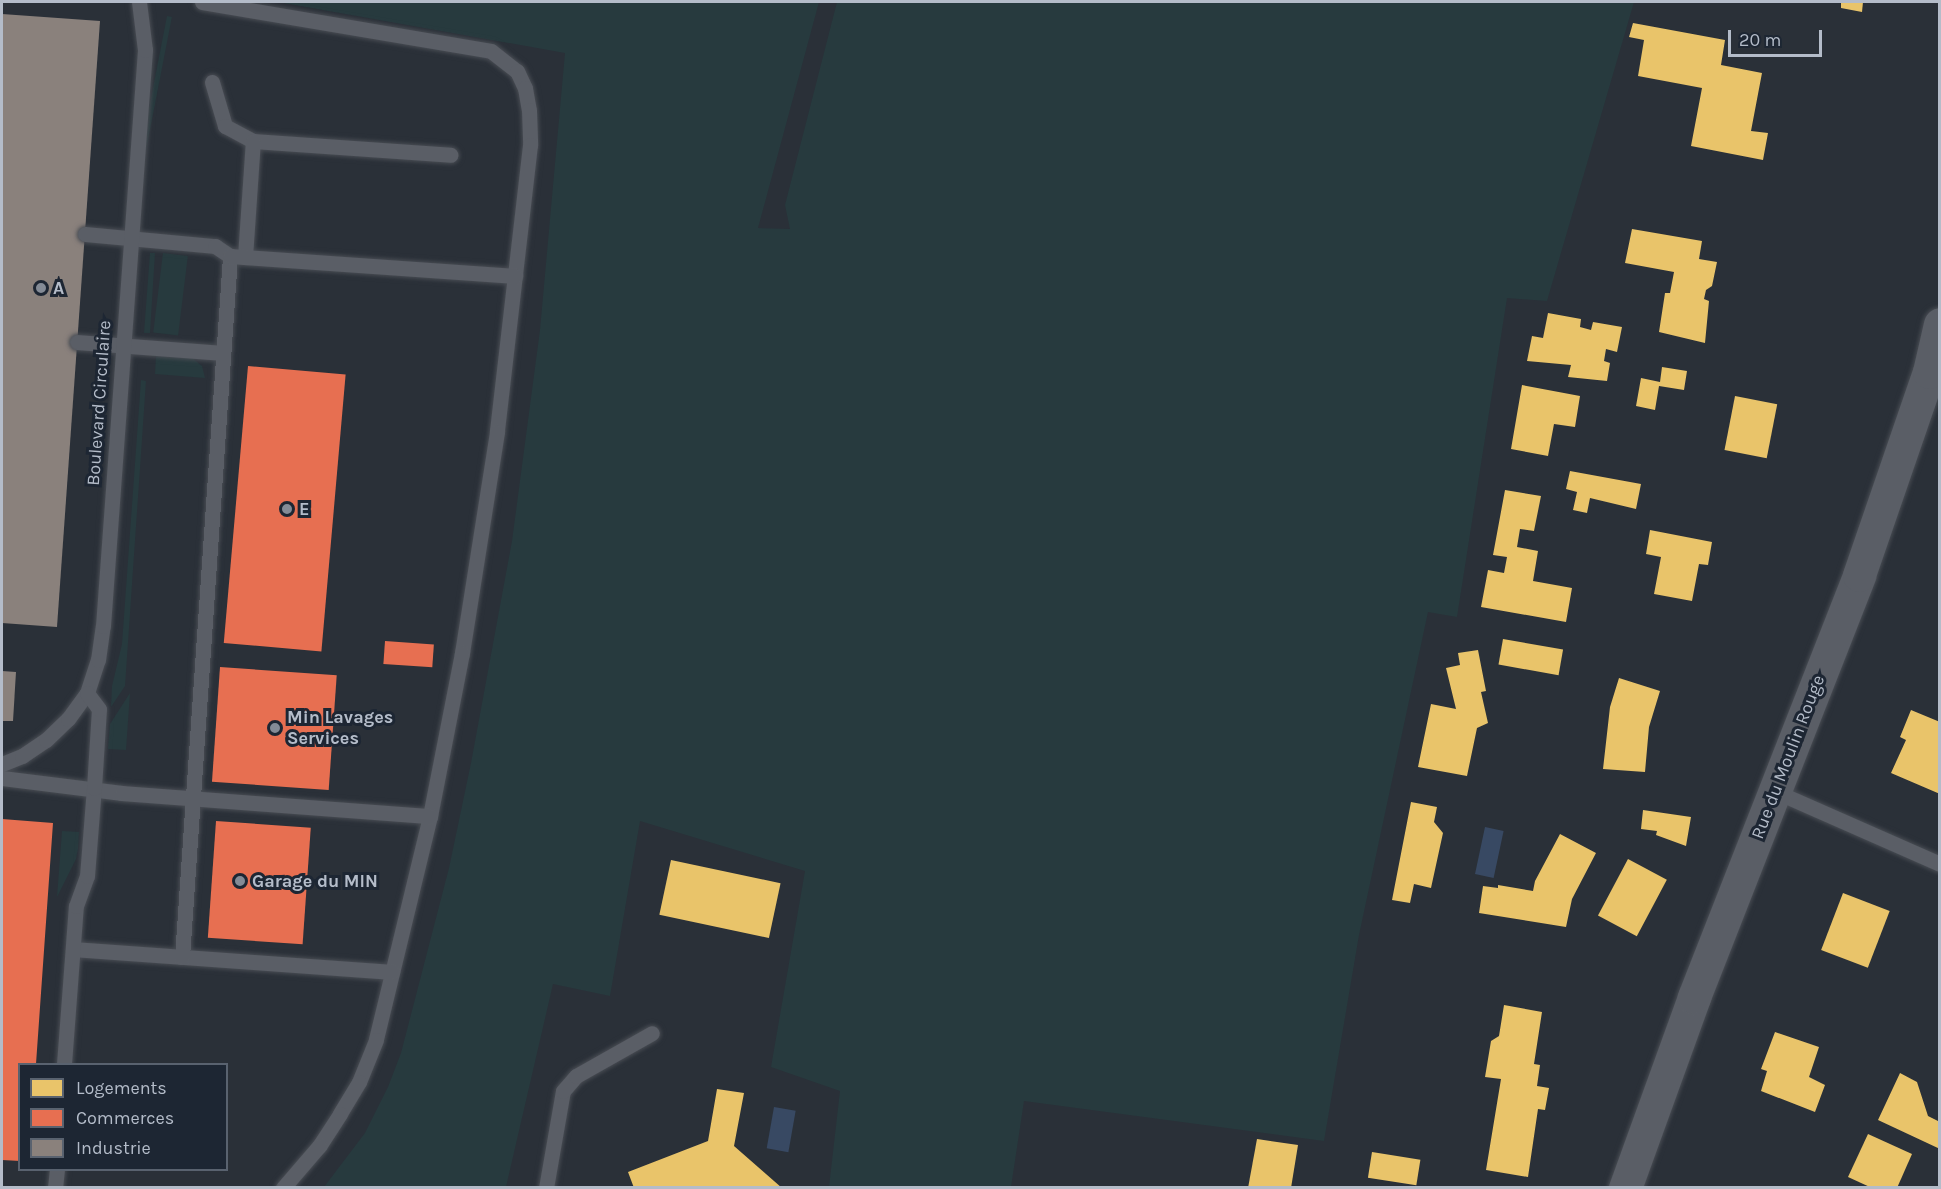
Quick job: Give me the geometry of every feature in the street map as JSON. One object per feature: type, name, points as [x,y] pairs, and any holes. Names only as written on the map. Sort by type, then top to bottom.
[{"type":"street","name":"Rue du Moulin Rouge","points":[[1625,1188],[1694,997],[1859,575],[1929,372],[1940,324]]},
{"type":"lane","name":"Boulevard Circulaire","points":[[2,764],[22,756],[46,740],[68,719],[87,693],[98,660],[103,626],[144,50],[139,2]]},
{"type":"lane","points":[[202,2],[491,51],[517,71],[529,110],[530,145],[497,432],[479,550],[430,816],[376,1040],[359,1082],[319,1146],[283,1188]]},
{"type":"lane","points":[[212,82],[225,126],[253,141],[451,155]]},
{"type":"lane","points":[[182,957],[223,353],[253,141]]},
{"type":"lane","points":[[85,234],[215,246],[237,257],[515,276]]},
{"type":"lane","points":[[77,342],[223,353]]},
{"type":"lane","points":[[64,1063],[76,906],[87,876],[99,709],[87,693]]},
{"type":"lane","points":[[2,778],[122,793],[430,816]]},
{"type":"lane","points":[[1774,791],[1940,864]]},
{"type":"lane","points":[[73,949],[392,972]]},
{"type":"lane","points":[[546,1188],[563,1091],[576,1076],[652,1033]]},
{"type":"lane","points":[[55,1188],[57,1171]]},
{"type":"green space","points":[[278,2],[819,2],[758,228],[790,229],[785,205],[837,2],[1634,2],[1547,301],[1507,298],[1457,617],[1428,612],[1359,935],[1324,1141],[1024,1101],[1011,1187],[829,1187],[840,1091],[771,1067],[805,871],[640,821],[610,996],[553,984],[506,1187],[324,1187],[365,1133],[388,1087],[401,1053],[449,868],[512,541],[540,330],[565,53]]},
{"type":"green space","points":[[167,16],[172,17],[137,199],[132,198]]},
{"type":"green space","points":[[150,253],[155,253],[150,333],[144,333]]},
{"type":"green space","points":[[163,253],[188,256],[178,335],[153,332]]},
{"type":"green space","points":[[165,354],[190,356],[202,366],[205,378],[155,374],[156,356]]},
{"type":"green space","points":[[141,380],[146,381],[125,686],[111,707],[112,686],[122,644]]},
{"type":"green space","points":[[130,693],[126,750],[108,749],[110,724]]},
{"type":"green space","points":[[62,831],[79,832],[78,849],[76,859],[57,897]]},
{"type":"water","points":[[1485,827],[1504,831],[1494,878],[1475,874]]},
{"type":"water","points":[[774,1107],[796,1111],[788,1152],[767,1148]]},
{"type":"building: Logements","points":[[1841,2],[1863,2],[1862,12],[1841,8]]},
{"type":"building: Logements","points":[[1633,23],[1725,40],[1721,65],[1762,73],[1751,131],[1768,133],[1763,160],[1691,146],[1702,88],[1638,76],[1644,40],[1629,37]]},
{"type":"building: Logements","points":[[1632,229],[1702,241],[1699,259],[1717,262],[1712,286],[1706,290],[1704,299],[1709,301],[1705,343],[1659,332],[1665,293],[1670,293],[1674,272],[1625,263]]},
{"type":"building: Logements","points":[[1548,313],[1581,319],[1580,327],[1591,330],[1593,322],[1622,327],[1617,352],[1606,349],[1604,361],[1610,363],[1607,381],[1568,377],[1571,365],[1527,361],[1532,336],[1543,338]]},
{"type":"building: Logements","points":[[1662,367],[1687,371],[1684,390],[1659,386],[1655,410],[1636,406],[1641,378],[1660,382]]},
{"type":"building: Logements","points":[[1522,385],[1580,396],[1575,427],[1554,424],[1548,456],[1511,449]]},
{"type":"building: Logements","points":[[1735,396],[1777,404],[1767,458],[1725,450]]},
{"type":"building: Logements","points":[[1570,471],[1641,484],[1636,509],[1590,498],[1587,513],[1573,510],[1577,492],[1566,489]]},
{"type":"building: Logements","points":[[1505,490],[1541,496],[1534,531],[1520,529],[1517,547],[1538,551],[1533,581],[1572,588],[1566,622],[1481,607],[1488,570],[1504,573],[1507,557],[1493,555]]},
{"type":"building: Logements","points":[[1650,530],[1712,542],[1708,565],[1699,564],[1692,601],[1654,594],[1661,557],[1646,554]]},
{"type":"building: Logements","points":[[1503,639],[1563,650],[1559,675],[1498,665]]},
{"type":"building: Logements","points":[[1478,650],[1486,691],[1481,692],[1488,723],[1477,728],[1467,776],[1418,767],[1431,704],[1456,709],[1446,668],[1460,665],[1458,653]]},
{"type":"building: Logements","points":[[1619,678],[1660,691],[1649,727],[1645,772],[1603,769],[1610,707]]},
{"type":"building: Logements","points":[[1911,710],[1940,722],[1940,794],[1891,773],[1906,740],[1900,737]]},
{"type":"building: Logements","points":[[1411,802],[1437,807],[1434,822],[1443,833],[1431,888],[1414,884],[1410,903],[1392,900]]},
{"type":"building: Logements","points":[[1643,810],[1691,817],[1686,846],[1656,835],[1657,831],[1641,829]]},
{"type":"building: Logements","points":[[1560,834],[1596,853],[1572,899],[1566,927],[1479,913],[1483,886],[1498,888],[1498,885],[1533,891],[1535,881]]},
{"type":"building: Logements","points":[[1628,859],[1667,880],[1637,936],[1598,916]]},
{"type":"building: Logements","points":[[671,860],[781,883],[769,938],[659,915]]},
{"type":"building: Logements","points":[[1843,893],[1890,911],[1868,968],[1821,950]]},
{"type":"building: Logements","points":[[1504,1005],[1542,1012],[1534,1064],[1540,1065],[1537,1086],[1549,1088],[1545,1110],[1538,1109],[1528,1177],[1486,1170],[1501,1079],[1485,1077],[1491,1041],[1499,1036]]},
{"type":"building: Logements","points":[[1775,1032],[1819,1047],[1809,1077],[1825,1085],[1815,1112],[1761,1091],[1767,1071],[1761,1069]]},
{"type":"building: Logements","points":[[1900,1073],[1917,1082],[1928,1116],[1940,1122],[1940,1149],[1878,1120]]},
{"type":"building: Logements","points":[[717,1089],[744,1093],[734,1146],[782,1188],[634,1188],[628,1172],[708,1141]]},
{"type":"building: Logements","points":[[1868,1134],[1912,1154],[1897,1188],[1872,1188],[1848,1177]]},
{"type":"building: Logements","points":[[1257,1139],[1298,1145],[1291,1188],[1248,1188]]},
{"type":"building: Logements","points":[[1372,1152],[1420,1160],[1416,1185],[1368,1178]]},
{"type":"building: Commerces","name":"E","points":[[248,366],[346,375],[321,651],[224,643]]},
{"type":"building: Commerces","points":[[385,641],[434,644],[432,667],[383,664]]},
{"type":"building: Commerces","name":"Min Lavages Services","points":[[220,667],[337,675],[329,790],[212,782]]},
{"type":"building: Commerces","points":[[2,819],[53,823],[36,1063],[18,1063],[18,1161],[2,1160]]},
{"type":"building: Commerces","points":[[216,821],[311,828],[303,944],[208,938]]},
{"type":"building: Industrie","name":"A","points":[[2,14],[100,21],[57,627],[2,623]]},
{"type":"building: Industrie","points":[[2,671],[16,672],[13,721],[2,721]]},
{"type":"place","name":"A","points":[[41,288]]},
{"type":"place","name":"E","points":[[287,509]]},
{"type":"place","name":"Min Lavages Services","points":[[275,728]]},
{"type":"place","name":"Garage du MIN","points":[[240,881]]}]
